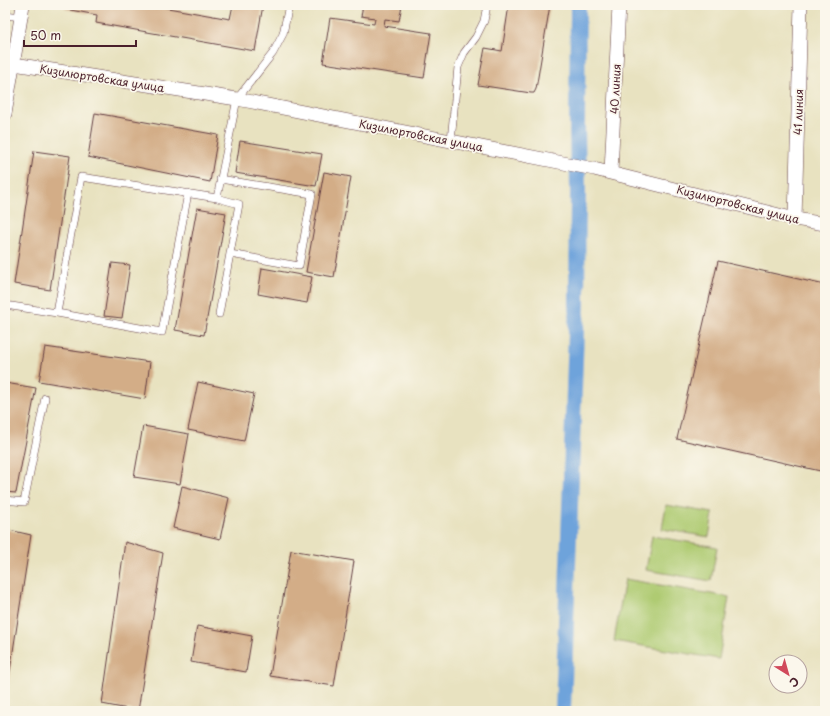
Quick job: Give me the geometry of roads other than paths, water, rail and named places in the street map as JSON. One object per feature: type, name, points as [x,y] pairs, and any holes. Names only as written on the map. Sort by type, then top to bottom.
[{"type":"street","name":"40 линия","points":[[611,172],[619,5]]},
{"type":"street","name":"41 линия","points":[[795,219],[801,5]]},
{"type":"street","points":[[5,114],[9,63],[22,11]]},
{"type":"street","name":"Кизилюртовская улица","points":[[9,63],[237,99],[594,168],[795,219],[825,224]]},
{"type":"lane","points":[[217,198],[237,99],[273,53],[283,34],[289,5]]},
{"type":"lane","points":[[451,141],[458,66],[464,53],[476,37],[484,21],[487,5]]},
{"type":"lane","points":[[5,15],[22,11]]},
{"type":"lane","points":[[57,313],[81,177],[217,198],[239,204],[219,314]]},
{"type":"lane","points":[[220,179],[312,194],[299,266],[230,254]]},
{"type":"lane","points":[[5,305],[162,332],[188,194]]},
{"type":"lane","points":[[5,500],[24,502],[45,398]]},
{"type":"waterway","points":[[563,711],[577,302],[578,5]]}]
